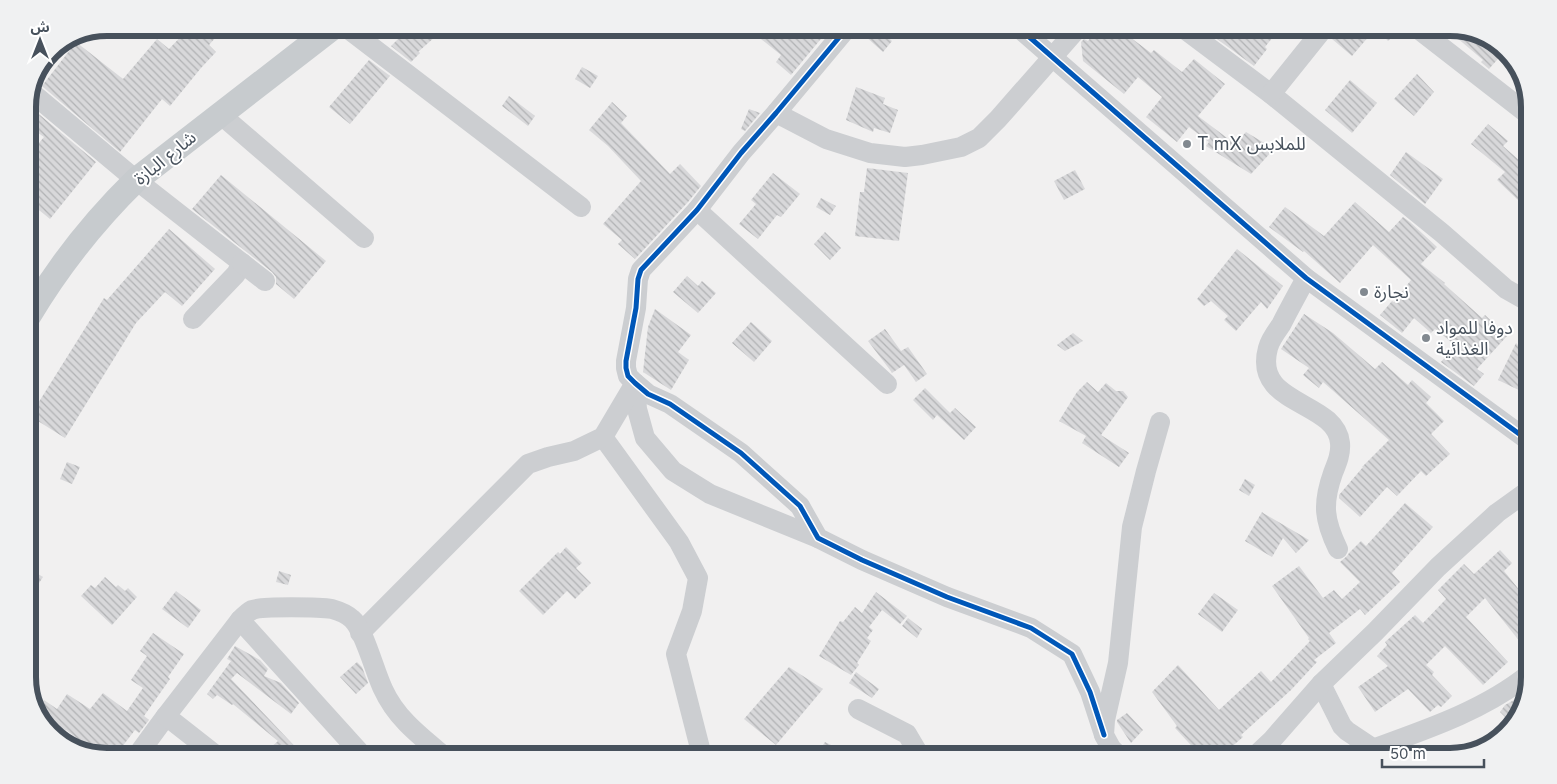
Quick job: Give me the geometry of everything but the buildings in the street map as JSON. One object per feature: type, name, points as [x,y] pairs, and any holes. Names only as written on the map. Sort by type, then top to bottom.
[{"type":"main road","name":"شارع البازة","points":[[36,303],[73,250],[113,203],[136,180],[322,36]]},
{"type":"street","points":[[357,36],[581,207]]},
{"type":"street","points":[[818,538],[800,506],[741,453],[670,404],[648,394],[635,384],[628,376],[626,362],[636,308],[638,278],[641,270],[697,210],[740,153],[840,36]]},
{"type":"street","points":[[1029,36],[1306,278],[1521,435]]},
{"type":"street","points":[[776,113],[826,139],[870,153],[905,156],[961,147],[979,138],[998,119],[1071,36]]},
{"type":"street","points":[[1194,36],[1271,94],[1442,233],[1506,289],[1521,297]]},
{"type":"street","points":[[1271,94],[1318,36]]},
{"type":"street","points":[[1427,36],[1521,109]]},
{"type":"street","points":[[37,97],[136,180],[265,281]]},
{"type":"street","points":[[220,114],[364,238]]},
{"type":"street","points":[[697,210],[887,384]]},
{"type":"street","points":[[193,319],[236,274],[242,263]]},
{"type":"street","points":[[1306,278],[1269,346],[1265,363],[1269,376],[1282,392],[1323,417],[1336,430],[1340,442],[1339,456],[1326,499],[1326,519],[1338,549]]},
{"type":"street","points":[[360,633],[528,464],[574,451],[603,437],[635,384]]},
{"type":"street","points":[[635,384],[637,409],[645,438],[672,470],[710,494],[818,538],[862,560],[947,597],[1031,628],[1072,654],[1090,692],[1104,734],[1111,748]]},
{"type":"street","points":[[1104,734],[1104,720],[1118,663],[1132,527],[1160,422]]},
{"type":"street","points":[[603,437],[679,542],[698,578],[692,611],[676,654],[700,748]]},
{"type":"street","points":[[1262,748],[1321,684],[1438,567],[1497,513],[1521,496]]},
{"type":"street","points":[[143,748],[240,620],[252,610],[264,608],[331,609],[344,613],[354,620],[383,689],[394,709],[410,728],[434,748]]},
{"type":"street","points":[[240,620],[356,748]]},
{"type":"street","points":[[1376,748],[1484,704],[1521,681]]},
{"type":"street","points":[[1321,684],[1342,726],[1372,748]]},
{"type":"street","points":[[858,709],[907,734],[915,748]]},
{"type":"street","points":[[166,716],[207,748]]},
{"type":"cycle path","points":[[840,36],[741,153],[697,210],[641,270],[626,361],[628,376],[648,394],[670,404],[741,453],[800,506],[818,538],[862,560],[947,597],[1031,628],[1072,654],[1090,692],[1104,735]]},
{"type":"cycle path","points":[[1028,36],[1306,278],[1521,435]]},
{"type":"place","name":"T mX للملابس","points":[[1187,144]]},
{"type":"place","name":"نجارة","points":[[1364,292]]},
{"type":"place","name":"دوفا للمواد الغذائية","points":[[1426,338]]}]
